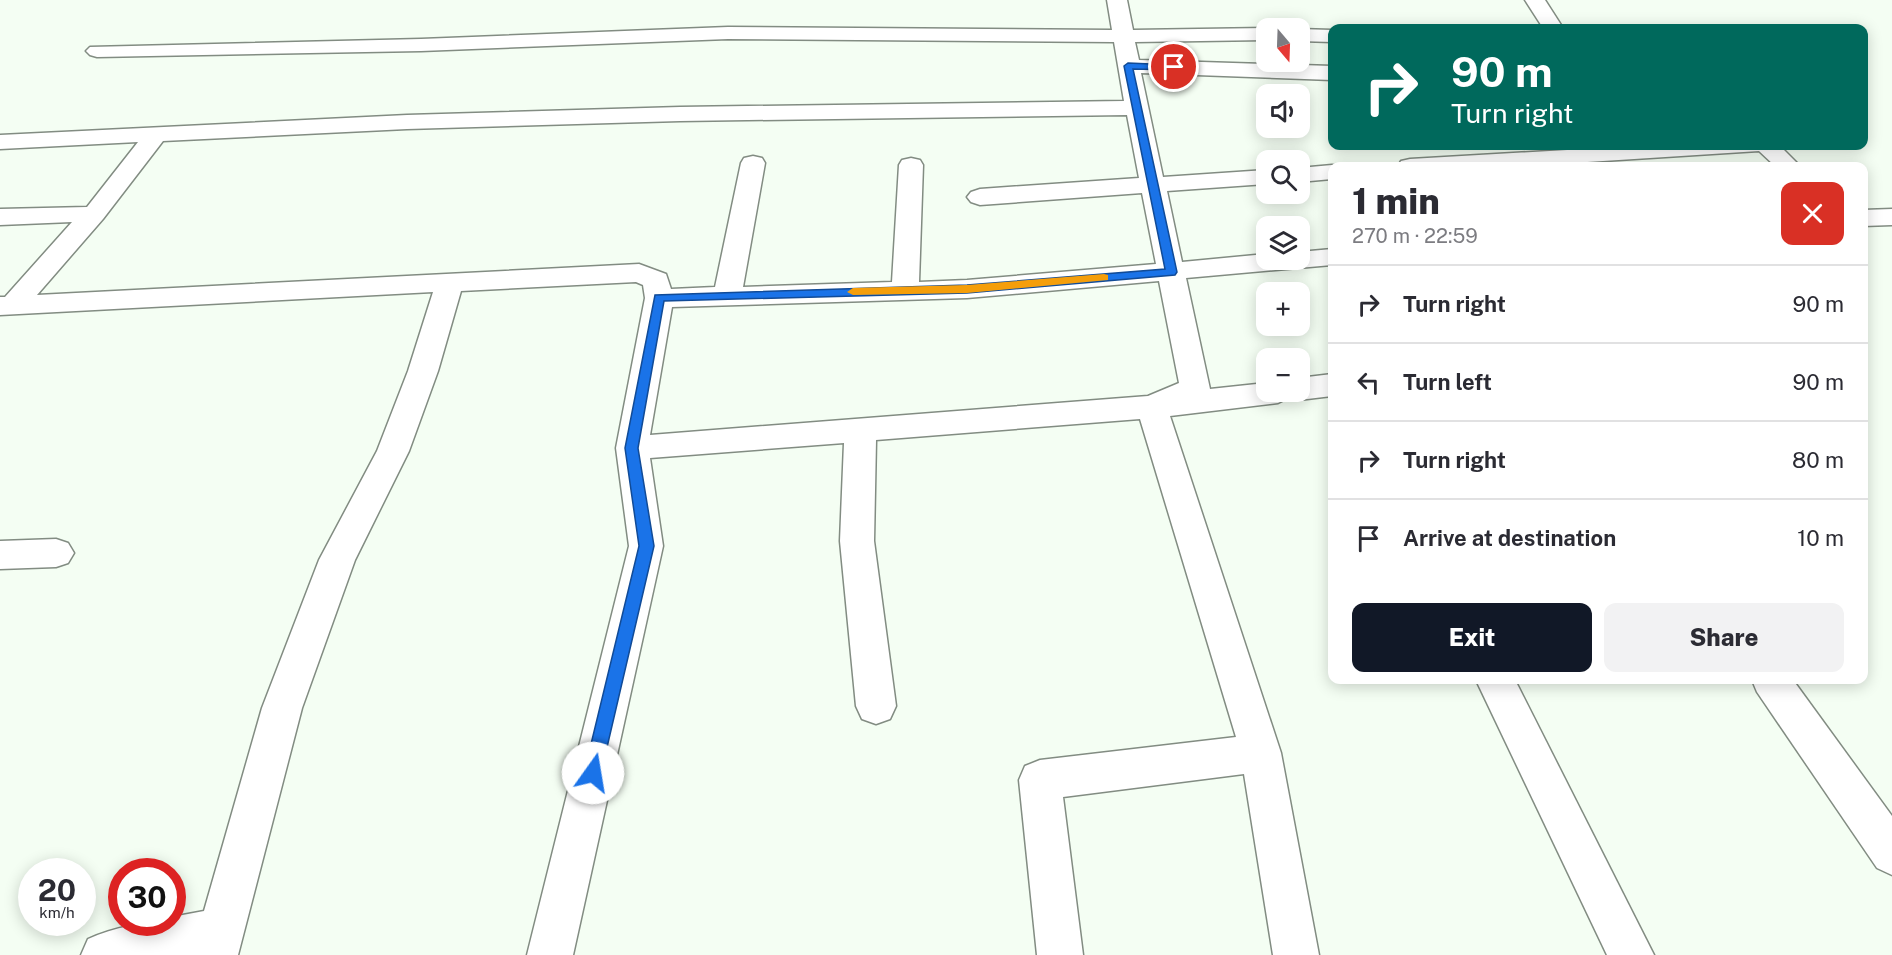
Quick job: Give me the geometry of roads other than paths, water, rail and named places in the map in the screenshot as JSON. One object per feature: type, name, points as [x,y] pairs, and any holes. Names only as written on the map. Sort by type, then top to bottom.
[{"type":"street","points":[[1117,0],[1195,387],[1152,406]]},
{"type":"street","points":[[1535,0],[1550,24]]},
{"type":"street","points":[[97,51],[421,45],[728,33],[1126,51],[1328,73]]},
{"type":"street","points":[[1126,51],[1256,35]]},
{"type":"street","points":[[1310,35],[1328,36]]},
{"type":"street","points":[[0,142],[407,122],[680,114],[1137,108]]},
{"type":"street","points":[[6,305],[94,214],[155,135]]},
{"type":"street","points":[[1478,162],[1682,150]]},
{"type":"street","points":[[1771,150],[1784,162]]},
{"type":"street","points":[[728,294],[753,163]]},
{"type":"street","points":[[905,290],[911,165]]},
{"type":"street","points":[[1310,174],[1328,172]]},
{"type":"street","points":[[980,197],[1256,178]]},
{"type":"street","points":[[0,217],[94,214]]},
{"type":"street","points":[[1868,218],[1892,217]]},
{"type":"street","points":[[659,298],[728,294],[967,289],[1328,257]]},
{"type":"street","points":[[6,305],[639,273],[656,280],[659,298],[632,448],[646,546],[550,955]]},
{"type":"street","points":[[104,955],[218,943],[282,708],[336,560],[393,452],[423,371],[450,283]]},
{"type":"street","points":[[1310,388],[1328,385]]},
{"type":"street","points":[[632,448],[1152,406],[1256,394]]},
{"type":"street","points":[[1152,406],[1261,753],[1296,955]]},
{"type":"street","points":[[860,430],[857,541],[876,706]]},
{"type":"street","points":[[0,555],[56,553]]},
{"type":"street","points":[[1497,684],[1631,955]]},
{"type":"street","points":[[1774,684],[1892,853]]},
{"type":"street","points":[[1060,955],[1040,780],[1261,753]]}]
